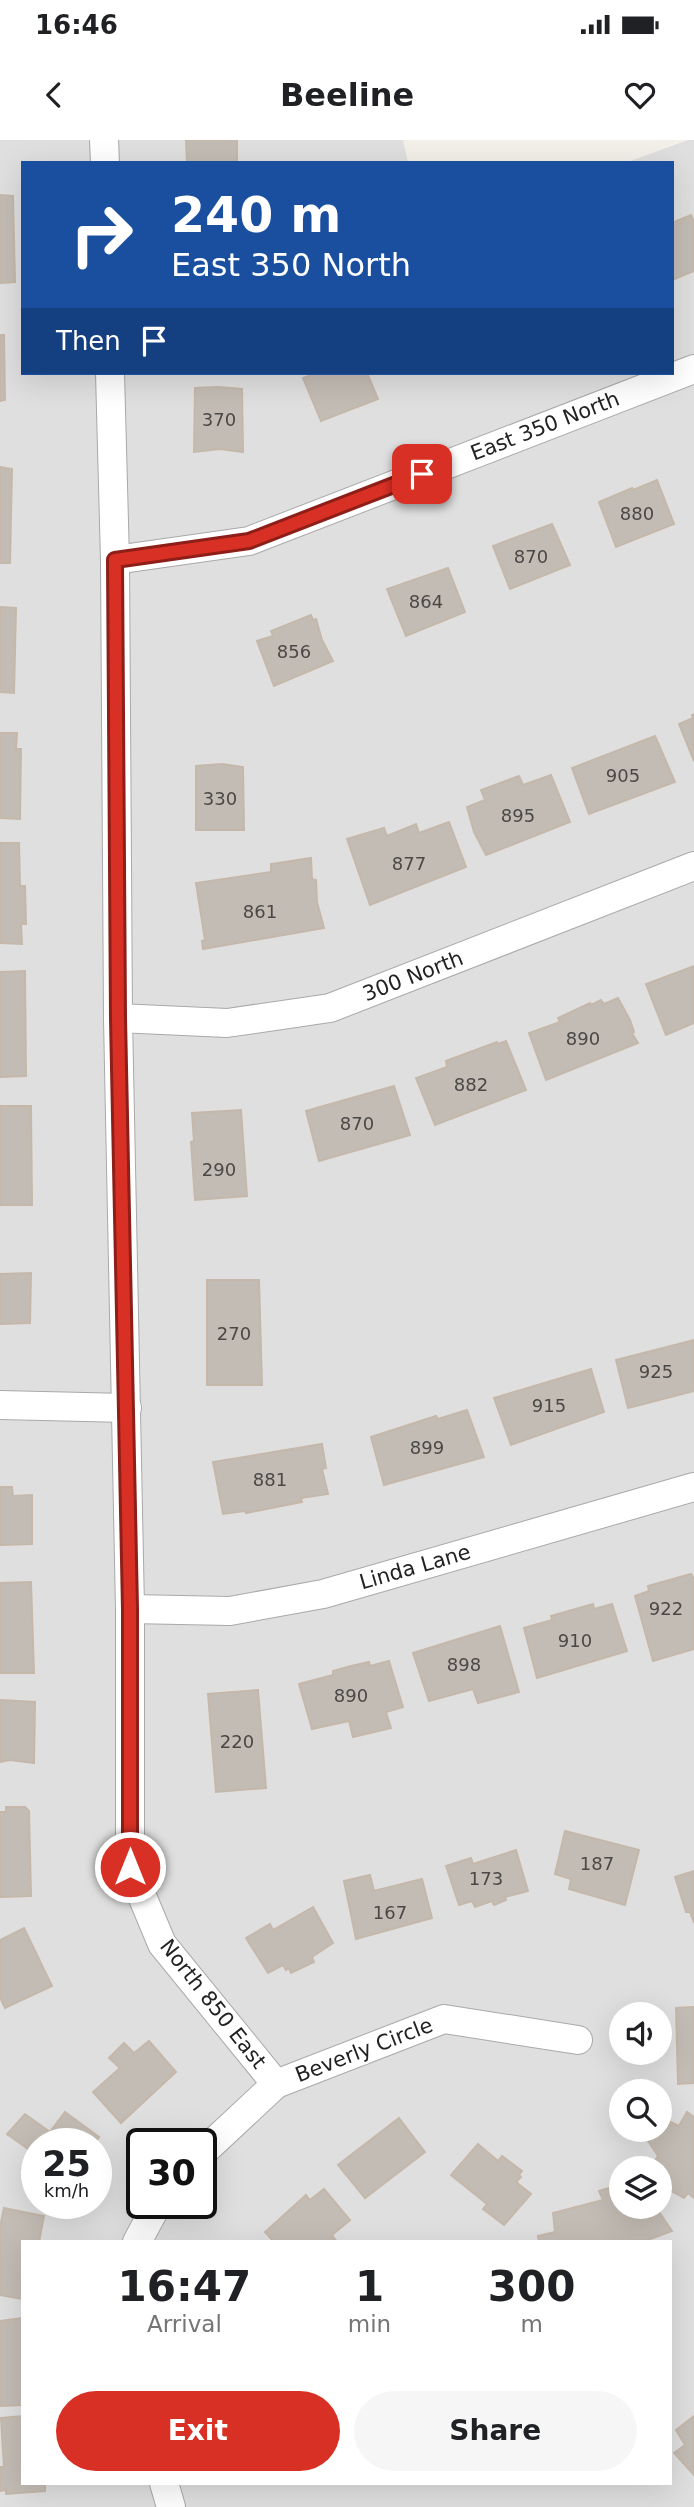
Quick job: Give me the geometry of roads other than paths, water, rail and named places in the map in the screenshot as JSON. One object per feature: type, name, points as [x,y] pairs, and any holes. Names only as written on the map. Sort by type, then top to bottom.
[{"type":"street","points":[[104,140],[105,161]]},
{"type":"street","name":"East 350 North","points":[[115,560],[249,541],[694,369]]},
{"type":"street","name":"North 850 East","points":[[110,375],[115,560],[118,1018],[130,1609],[130,1867],[162,1944],[276,2084]]},
{"type":"street","name":"300 North","points":[[118,1018],[227,1023],[330,1008],[694,866]]},
{"type":"street","points":[[0,1405],[127,1408]]},
{"type":"street","name":"Linda Lane","points":[[130,1609],[230,1611],[323,1594],[694,1487]]},
{"type":"street","name":"Beverly Circle","points":[[276,2084],[444,2019],[578,2040]]},
{"type":"street","points":[[217,2139],[276,2084]]},
{"type":"street","points":[[138,2240],[149,2219]]},
{"type":"street","points":[[165,2485],[171,2507]]}]
